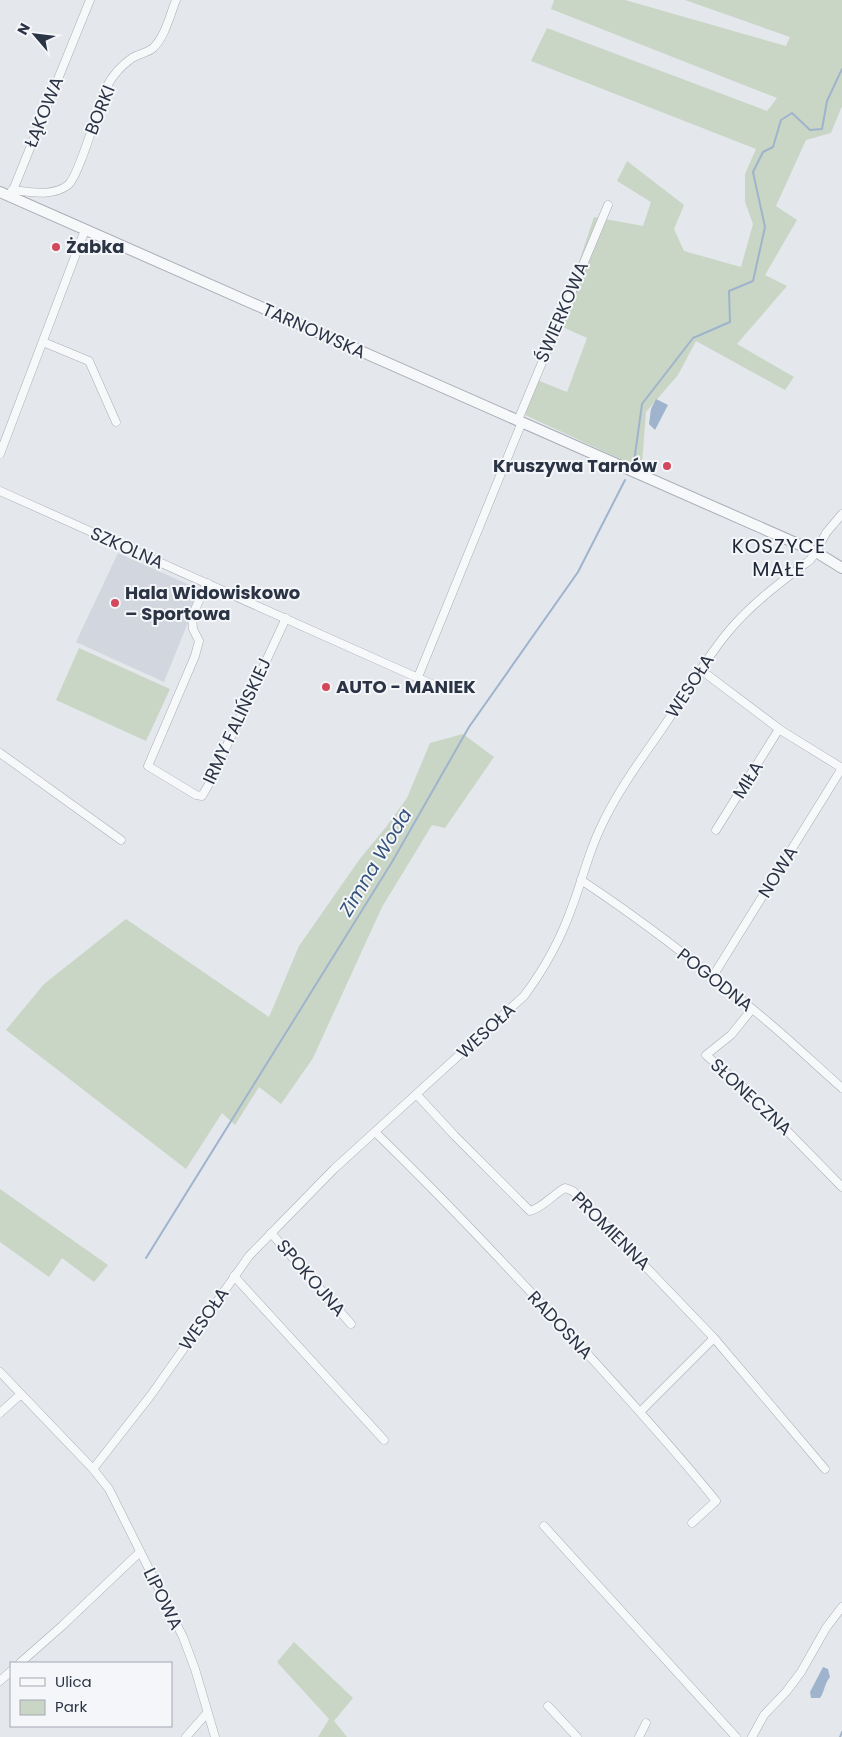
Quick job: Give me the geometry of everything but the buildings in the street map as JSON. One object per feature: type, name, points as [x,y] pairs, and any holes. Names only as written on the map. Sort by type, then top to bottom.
[{"type":"street","name":"ŁĄKOWA","points":[[11,194],[90,0]]},
{"type":"street","name":"BORKI","points":[[11,194],[56,191],[70,185],[107,86],[117,71],[132,58],[152,49],[160,38],[176,0]]},
{"type":"street","name":"TARNOWSKA","points":[[0,192],[11,194],[85,230],[816,552],[842,568]]},
{"type":"street","name":"ŚWIERKOWA","points":[[520,421],[608,205]]},
{"type":"street","points":[[0,454],[85,230]]},
{"type":"street","points":[[43,342],[89,361],[116,422]]},
{"type":"street","points":[[418,677],[520,421]]},
{"type":"street","name":"SZKOLNA","points":[[0,492],[446,690]]},
{"type":"street","name":"WESOŁA","points":[[93,1468],[151,1395],[249,1256],[375,1132],[524,996],[544,969],[553,952],[572,908],[592,846],[606,816],[633,772],[728,632],[759,599],[810,560],[826,533],[842,514]]},
{"type":"street","name":"IRMY FALIŃSKIEJ","points":[[207,583],[192,616],[193,629],[199,640],[195,656],[148,766],[196,795],[202,796],[209,784],[286,618]]},
{"type":"street","name":"NOWA","points":[[701,670],[779,729],[842,768],[713,976]]},
{"type":"street","name":"MIŁA","points":[[716,830],[779,729]]},
{"type":"street","points":[[0,753],[121,840]]},
{"type":"street","name":"POGODNA","points":[[581,880],[607,897],[713,976],[842,1088]]},
{"type":"street","name":"SŁONECZNA","points":[[752,1009],[731,1035],[706,1055],[752,1095],[842,1187]]},
{"type":"street","name":"PROMIENNA","points":[[417,1095],[455,1136],[530,1210],[539,1208],[553,1194],[565,1188],[573,1191],[714,1338],[826,1468]]},
{"type":"street","name":"RADOSNA","points":[[375,1132],[544,1306],[682,1459],[716,1501],[692,1523]]},
{"type":"street","name":"SPOKOJNA","points":[[271,1233],[351,1324]]},
{"type":"street","points":[[234,1276],[384,1440]]},
{"type":"street","points":[[640,1412],[714,1338]]},
{"type":"street","name":"LIPOWA","points":[[0,1372],[93,1468],[109,1489],[182,1637],[195,1669],[215,1737]]},
{"type":"street","points":[[0,1413],[21,1394]]},
{"type":"street","points":[[544,1526],[736,1737]]},
{"type":"street","points":[[21,1662],[140,1552]]},
{"type":"street","points":[[752,1737],[764,1715],[786,1692],[801,1672],[826,1628],[842,1607]]},
{"type":"street","points":[[0,1681],[10,1672]]},
{"type":"street","points":[[548,1706],[577,1737]]},
{"type":"street","points":[[186,1737],[207,1713]]},
{"type":"street","points":[[639,1737],[646,1723]]},
{"type":"shaded area","points":[[118,553],[201,590],[164,682],[76,642]]},
{"type":"green space","points":[[554,0],[625,0],[786,46],[790,37],[685,0],[842,0],[842,106],[831,133],[806,140],[776,206],[797,220],[765,275],[787,286],[737,344],[794,377],[785,390],[696,341],[678,375],[646,412],[642,464],[629,463],[525,415],[537,380],[567,392],[587,338],[558,325],[594,217],[643,226],[651,202],[617,181],[627,161],[684,205],[674,229],[684,251],[741,267],[753,224],[745,202],[745,174],[756,149],[531,61],[547,28],[767,111],[777,98],[551,9]]},
{"type":"green space","points":[[79,648],[170,689],[146,741],[56,700]]},
{"type":"green space","points":[[463,734],[494,757],[445,828],[432,825],[382,907],[313,1058],[281,1104],[259,1087],[235,1125],[222,1113],[186,1169],[6,1030],[44,984],[126,919],[269,1017],[299,946],[359,860],[407,798],[430,743]]},
{"type":"green space","points":[[0,1189],[108,1265],[94,1282],[62,1258],[49,1277],[0,1242]]},
{"type":"green space","points":[[294,1642],[353,1698],[334,1721],[347,1737],[318,1737],[329,1719],[277,1662]]},
{"type":"water","points":[[656,399],[668,405],[655,430],[649,424],[651,409]]},
{"type":"water","points":[[823,1667],[828,1669],[830,1677],[820,1698],[811,1698],[810,1692]]},
{"type":"waterway","name":"Zimna Woda","points":[[634,462],[642,404],[693,338],[730,322],[729,291],[753,281],[765,227],[753,172],[763,152],[773,147],[781,120],[792,113],[810,130],[822,129],[827,101],[842,69]]},
{"type":"waterway","name":"Zimna Woda","points":[[146,1258],[392,862],[469,727],[578,572],[625,480]]},
{"type":"waterway","points":[[840,1737],[842,1732]]},
{"type":"place","name":"Żabka","points":[[56,247]]},
{"type":"place","name":"Kruszywa Tarnów","points":[[667,466]]},
{"type":"place","name":"Hala Widowiskowo – Sportowa","points":[[115,603]]},
{"type":"place","name":"AUTO - MANIEK","points":[[326,687]]},
{"type":"district","name":"KOSZYCE MAŁE","points":[[779,558]]}]
